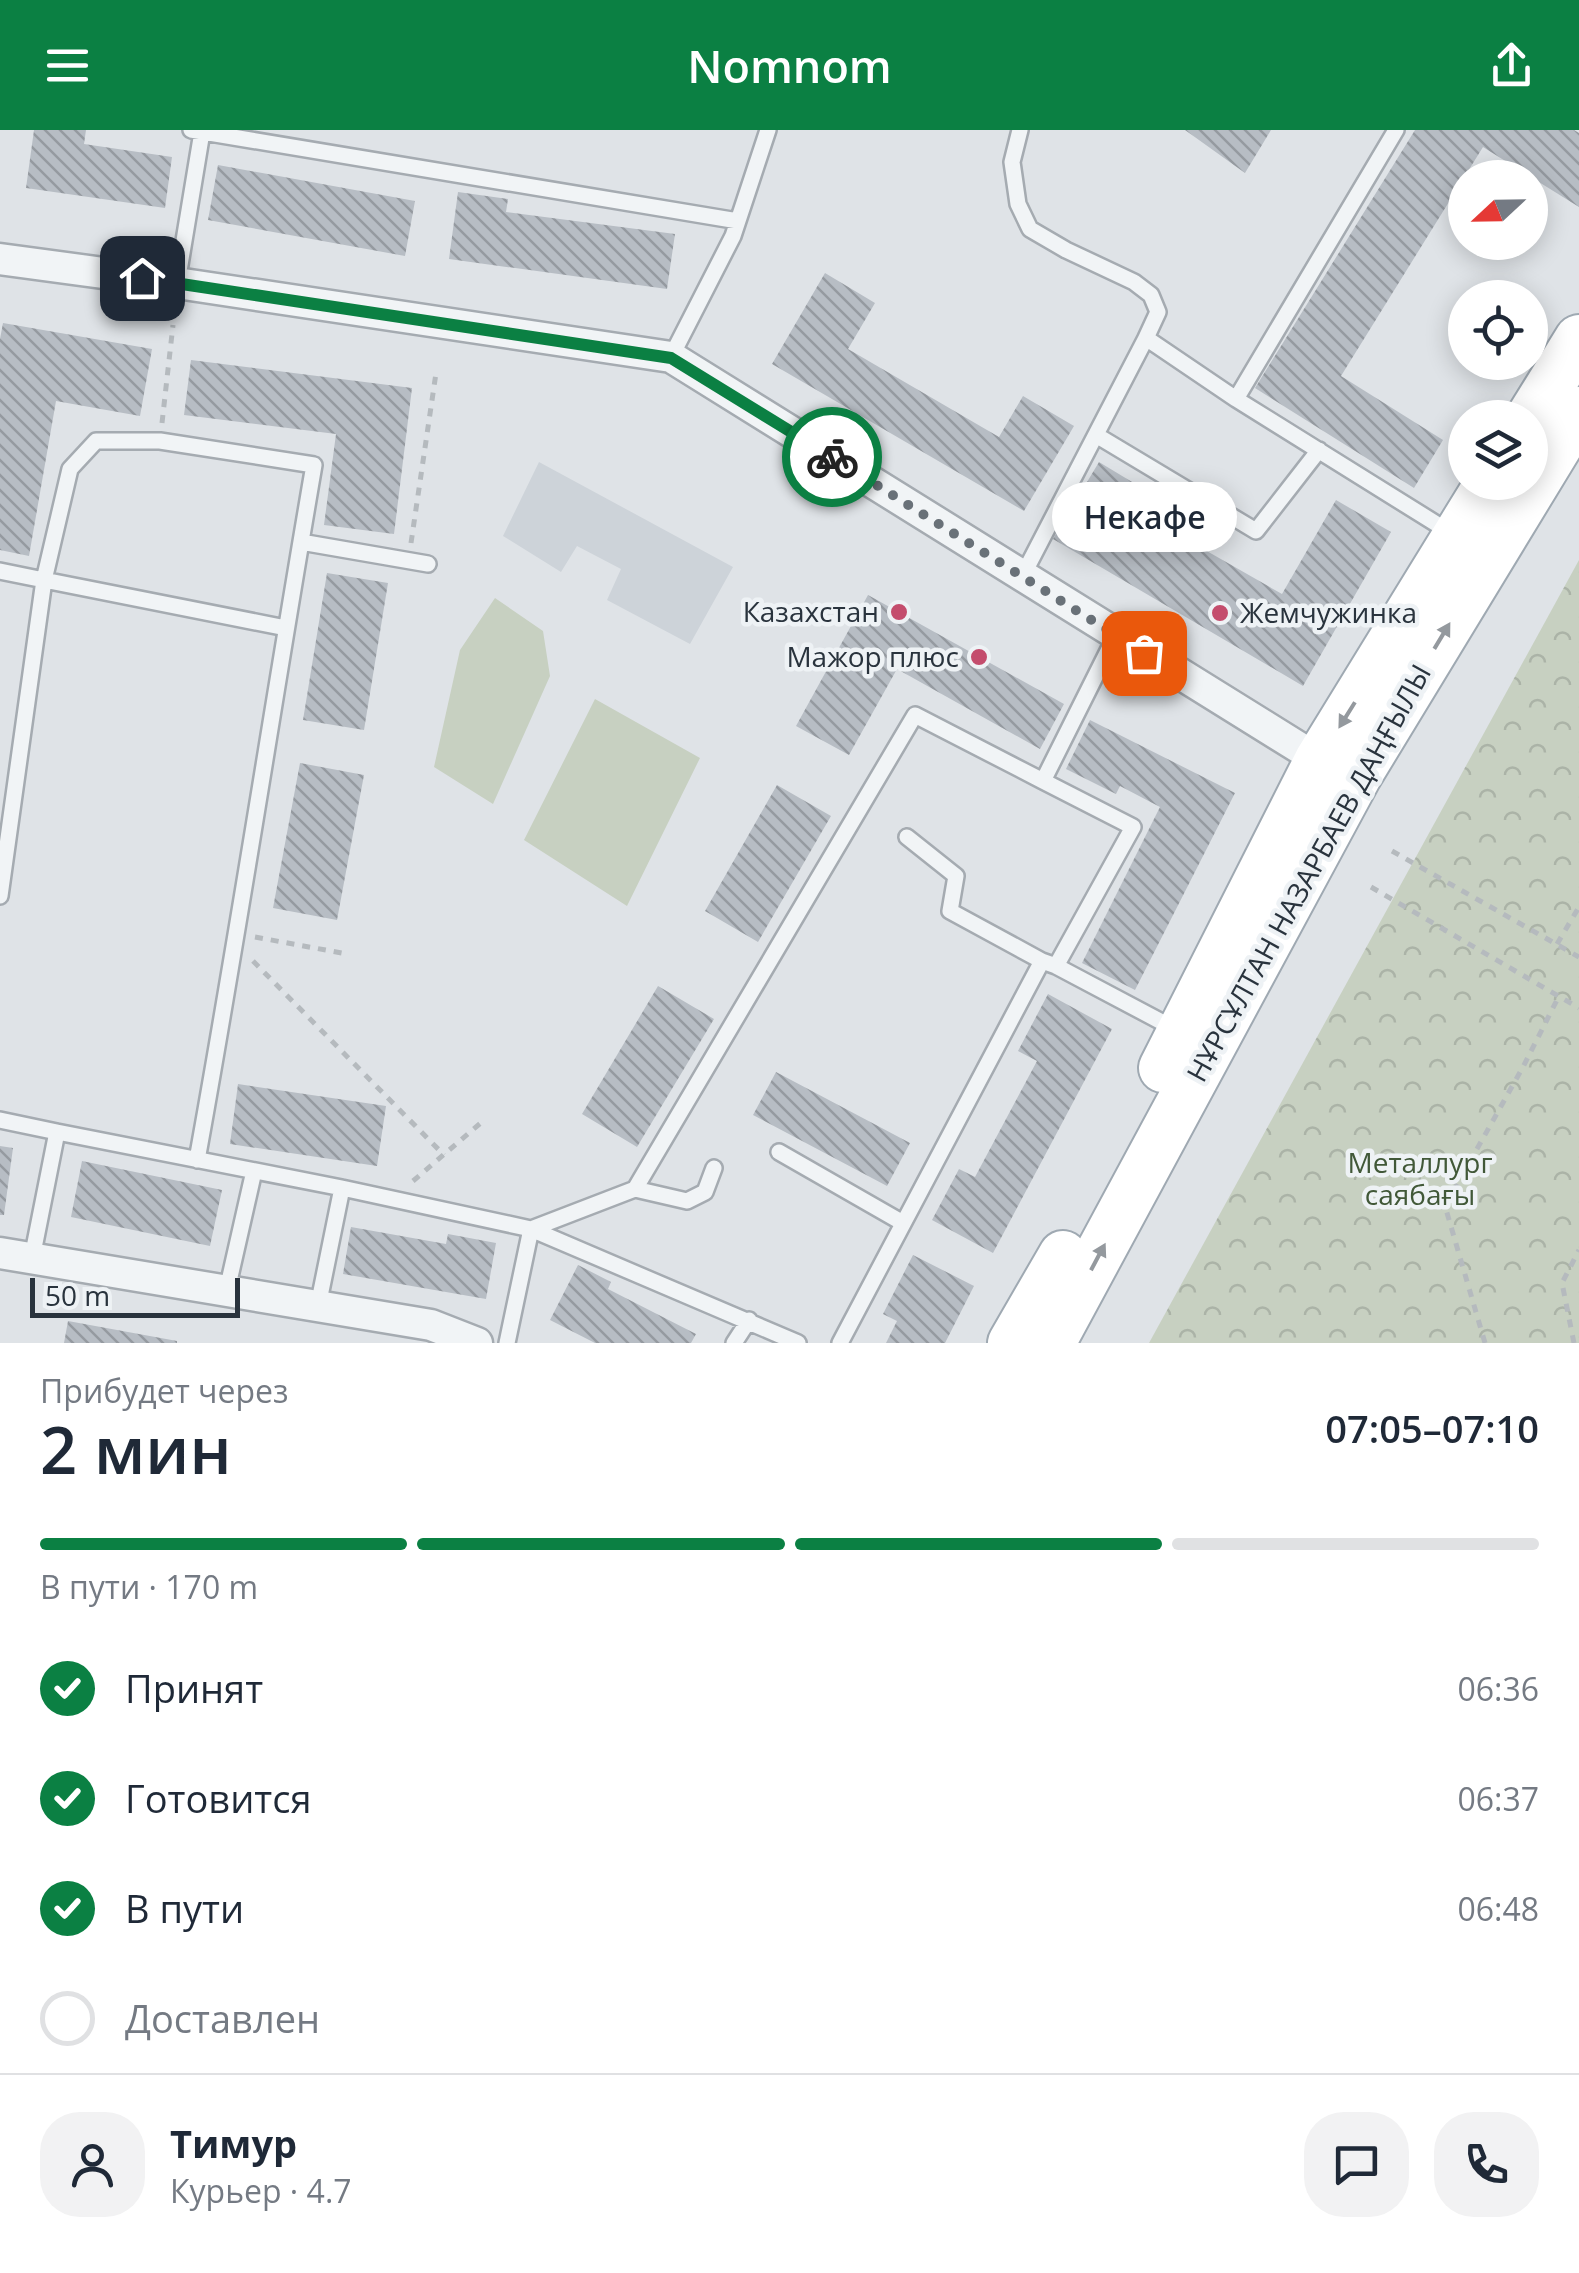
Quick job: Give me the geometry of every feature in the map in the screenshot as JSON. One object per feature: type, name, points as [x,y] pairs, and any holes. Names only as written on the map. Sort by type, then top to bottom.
[{"type":"main road","points":[[1541,400],[1579,338]]},
{"type":"main road","name":"НҰРСҰЛТАН НАЗАРБАЕВ ДАҢҒЫЛЫ","points":[[1012,1343],[1182,1033],[1338,768],[1579,411]]},
{"type":"main road","name":"НҰРСҰЛТАН НАЗАРБАЕВ ДАҢҒЫЛЫ","points":[[1051,1343],[1338,768],[1456,537],[1479,500]]},
{"type":"street","points":[[0,259],[671,358],[1338,768]]},
{"type":"street","points":[[0,1253],[431,1325],[477,1343]]},
{"type":"lane","points":[[671,358],[733,236],[768,130]]},
{"type":"lane","points":[[1020,130],[1012,162],[1018,204],[1030,229],[1134,282],[1152,295],[1158,312],[1022,576]]},
{"type":"lane","points":[[1236,399],[1396,130]]},
{"type":"lane","points":[[177,283],[197,131],[738,221]]},
{"type":"lane","points":[[1146,338],[1456,537]]},
{"type":"lane","points":[[1096,435],[1256,531],[1319,450]]},
{"type":"lane","points":[[0,896],[44,580],[70,469],[96,441],[160,441],[314,465],[197,1160]]},
{"type":"lane","points":[[300,542],[428,564]]},
{"type":"lane","points":[[0,571],[286,628]]},
{"type":"lane","points":[[1043,781],[1116,635]]},
{"type":"lane","points":[[635,1189],[916,715],[1132,827],[1049,964],[840,1343]]},
{"type":"lane","points":[[907,836],[956,876],[950,911],[1182,1033]]},
{"type":"lane","points":[[0,1120],[531,1229],[798,1343]]},
{"type":"lane","points":[[32,1258],[57,1132]]},
{"type":"lane","points":[[779,1152],[903,1223]]},
{"type":"lane","points":[[531,1229],[635,1189],[686,1201],[705,1192],[714,1168]]},
{"type":"lane","points":[[227,1290],[254,1171]]},
{"type":"lane","points":[[318,1306],[342,1188]]},
{"type":"lane","points":[[508,1343],[531,1229]]},
{"type":"lane","points":[[734,1343],[748,1320]]},
{"type":"path","points":[[160,441],[172,325]]},
{"type":"path","points":[[408,560],[436,373]]},
{"type":"path","points":[[1392,851],[1579,957]]},
{"type":"path","points":[[1371,887],[1579,1008]]},
{"type":"path","points":[[1557,944],[1579,906]]},
{"type":"path","points":[[237,939],[347,954]]},
{"type":"path","points":[[237,939],[444,1155]]},
{"type":"path","points":[[1485,1343],[1445,1206],[1524,1068],[1559,996]]},
{"type":"path","points":[[392,1199],[483,1121]]},
{"type":"path","points":[[1574,1343],[1562,1283],[1579,1250]]},
{"type":"shaded area","points":[[539,462],[733,567],[690,644],[607,600],[621,569],[577,546],[561,572],[503,536]]},
{"type":"green space","name":"Металлург саябағы","points":[[1579,560],[1579,1343],[1149,1343]]},
{"type":"green space","points":[[495,598],[543,631],[550,676],[493,804],[434,767],[460,650]]},
{"type":"green space","points":[[595,699],[700,758],[627,906],[524,840]]},
{"type":"building","points":[[34,130],[86,130],[84,144],[172,157],[165,208],[26,188]]},
{"type":"building","points":[[1185,130],[1271,130],[1245,173]]},
{"type":"building","points":[[1415,130],[1579,133],[1579,207],[1548,188],[1548,160],[1504,160],[1483,147],[1475,160],[1448,160],[1448,203],[1341,376],[1443,440],[1414,488],[1255,388]]},
{"type":"building","points":[[218,165],[415,201],[405,256],[208,220]]},
{"type":"building","points":[[458,192],[508,199],[506,212],[675,234],[667,289],[449,259]]},
{"type":"building","points":[[825,273],[875,303],[848,349],[999,437],[1023,396],[1074,426],[1024,511],[772,364]]},
{"type":"building","points":[[3,323],[152,349],[140,416],[56,401],[29,556],[0,550]]},
{"type":"building","points":[[191,360],[412,388],[394,534],[324,525],[336,434],[184,415]]},
{"type":"building","points":[[1099,462],[1147,491],[1135,510],[1282,594],[1336,500],[1391,532],[1303,686],[1053,539]]},
{"type":"building","points":[[327,573],[388,583],[364,730],[303,720]]},
{"type":"building","points":[[868,595],[1064,704],[1040,749],[897,669],[849,755],[796,726]]},
{"type":"building","points":[[1090,720],[1235,793],[1135,990],[1082,963],[1160,807],[1120,786],[1116,794],[1066,769]]},
{"type":"building","points":[[300,763],[364,775],[337,920],[273,908]]},
{"type":"building","points":[[777,785],[831,816],[758,942],[705,911]]},
{"type":"building","points":[[658,986],[714,1019],[637,1147],[582,1114]]},
{"type":"building","points":[[1048,994],[1112,1029],[993,1253],[932,1220],[959,1169],[975,1177],[1037,1061],[1018,1051]]},
{"type":"building","points":[[776,1072],[910,1143],[887,1186],[753,1115]]},
{"type":"building","points":[[238,1084],[386,1106],[377,1166],[230,1144]]},
{"type":"building","points":[[0,1146],[13,1148],[4,1215],[0,1215]]},
{"type":"building","points":[[82,1161],[222,1190],[210,1246],[71,1217]]},
{"type":"building","points":[[351,1227],[446,1244],[448,1234],[496,1243],[486,1299],[343,1274]]},
{"type":"building","points":[[913,1255],[974,1286],[945,1343],[886,1343],[897,1321],[883,1314]]},
{"type":"building","points":[[578,1265],[611,1282],[608,1289],[696,1334],[691,1343],[595,1343],[550,1320]]},
{"type":"building","points":[[68,1321],[177,1341],[177,1343],[64,1343]]},
{"type":"way so far","points":[[832,457],[1144,653]]},
{"type":"place","name":"Казахстан","points":[[899,612]]},
{"type":"place","name":"Жемчужинка","points":[[1220,613]]},
{"type":"place","name":"Некафе","points":[[1144,653]]},
{"type":"place","name":"Мажор плюс","points":[[979,657]]},
{"type":"route","points":[[142,278],[671,358],[832,457]]}]
